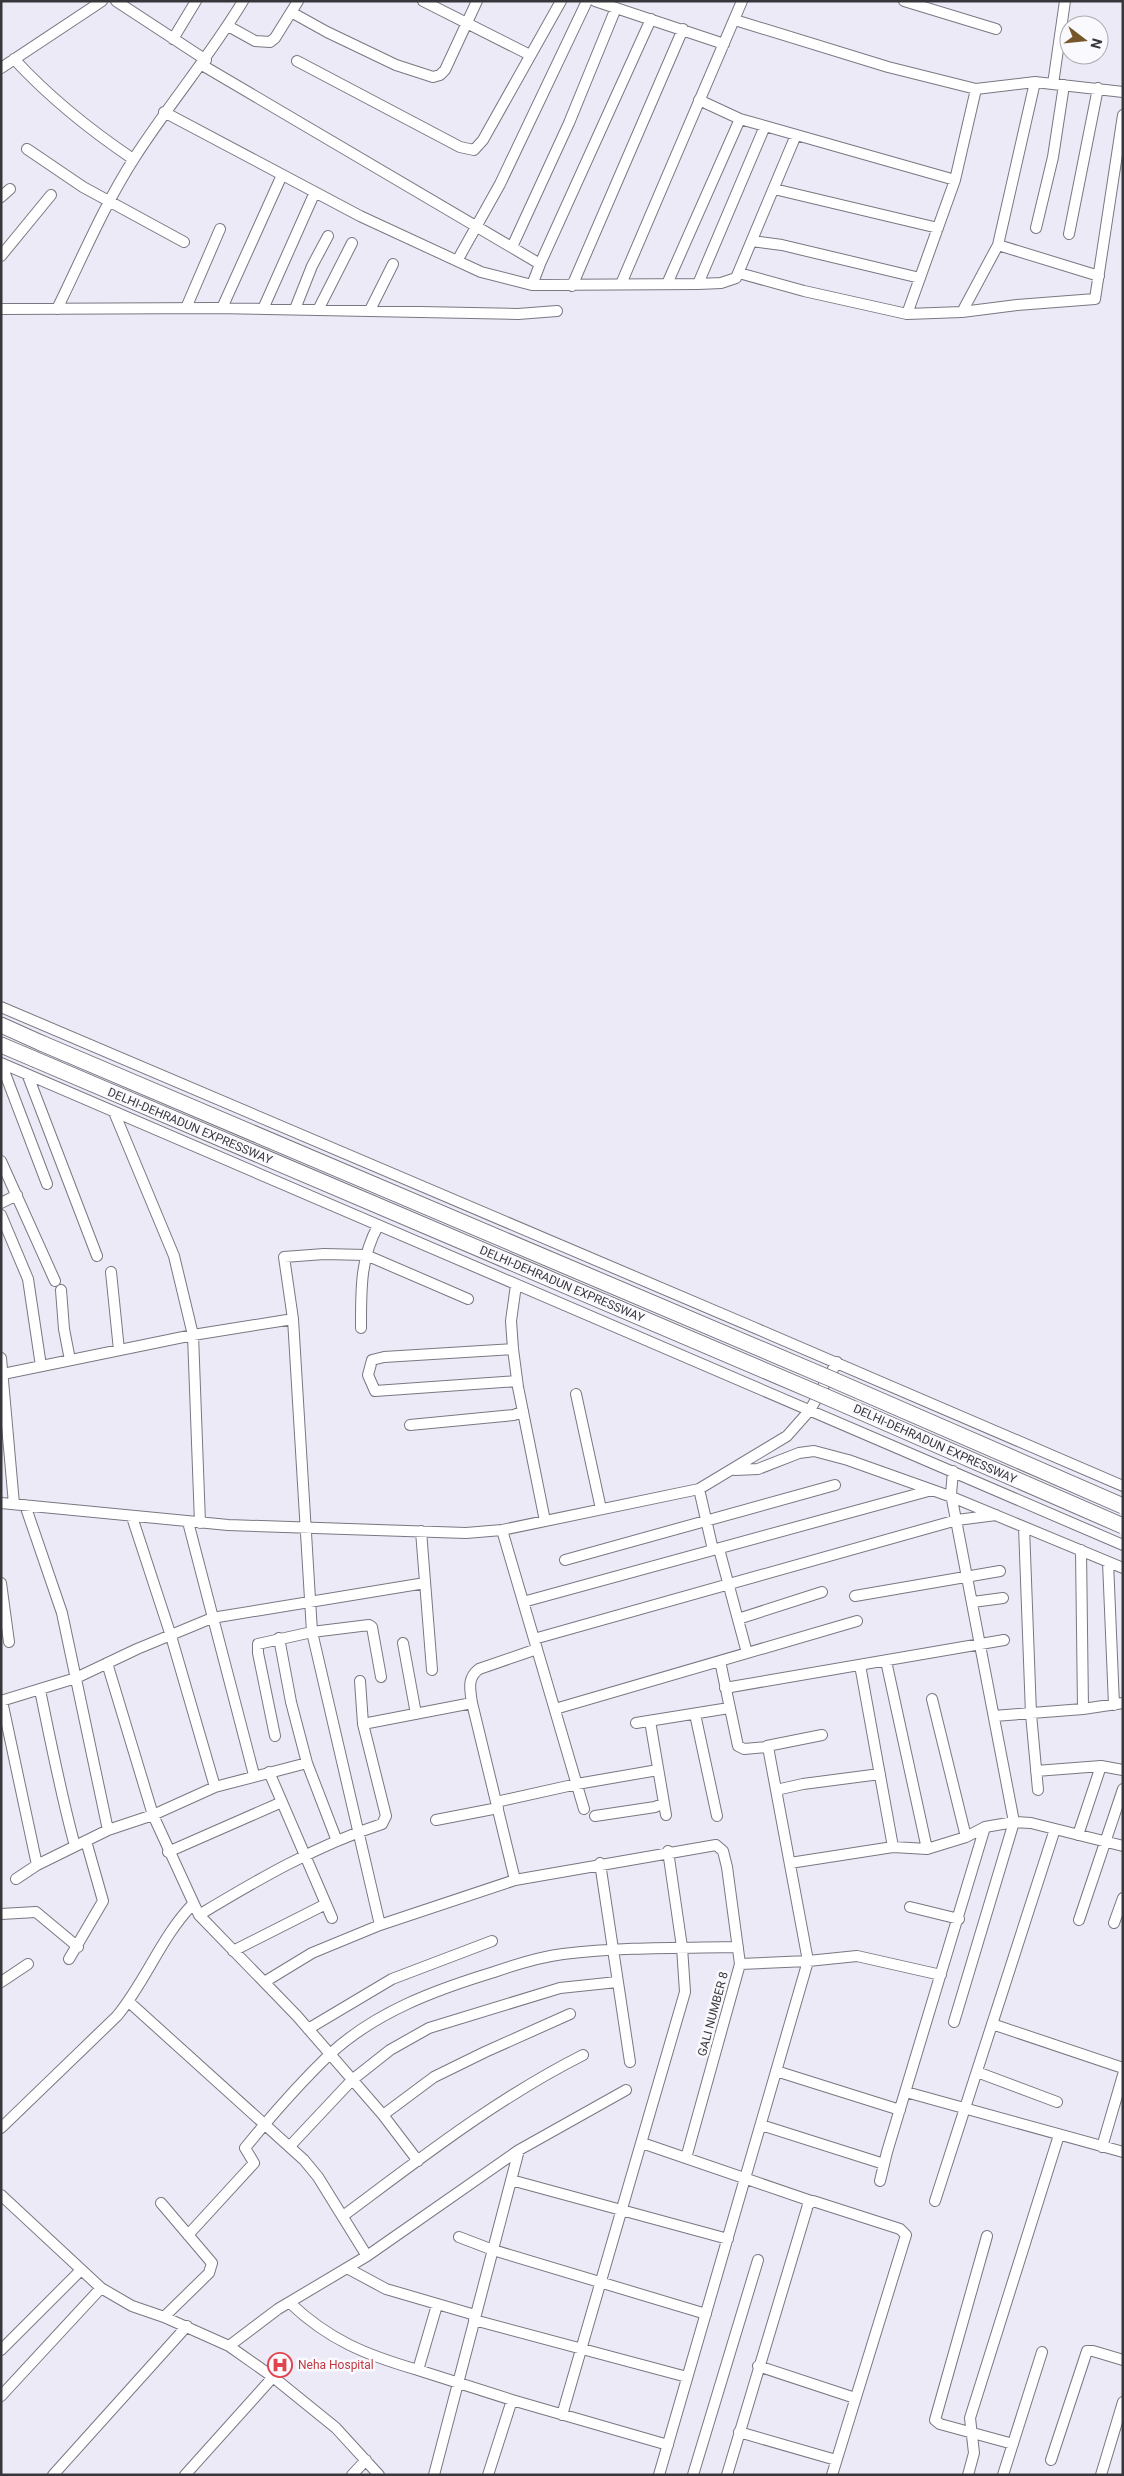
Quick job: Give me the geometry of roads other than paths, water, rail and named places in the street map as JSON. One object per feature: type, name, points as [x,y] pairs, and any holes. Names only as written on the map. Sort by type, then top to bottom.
[{"type":"highway","name":"DELHI-DEHRADUN EXPRESSWAY","points":[[1,1026],[829,1378],[1123,1506]]},
{"type":"highway","name":"DELHI-DEHRADUN EXPRESSWAY","points":[[1,1045],[831,1399],[1123,1526]]},
{"type":"street","points":[[1,68],[102,1]]},
{"type":"street","points":[[116,1],[173,38],[204,63],[540,264]]},
{"type":"street","points":[[173,38],[196,1]]},
{"type":"street","points":[[57,309],[109,201],[134,159],[164,112],[204,63],[243,1]]},
{"type":"street","points":[[228,26],[255,41],[270,42],[275,38],[298,1]]},
{"type":"street","points":[[423,1],[530,56]]},
{"type":"street","points":[[291,12],[360,49],[396,65],[433,78],[445,70],[476,1]]},
{"type":"street","points":[[297,61],[460,147],[474,150],[483,140],[561,1]]},
{"type":"street","points":[[456,261],[478,226],[500,184],[587,1]]},
{"type":"street","points":[[594,1],[683,28],[724,44]]},
{"type":"street","points":[[621,284],[742,1]]},
{"type":"street","points":[[904,1],[996,29]]},
{"type":"street","points":[[1053,84],[1065,1]]},
{"type":"street","points":[[512,247],[568,123],[616,8]]},
{"type":"street","points":[[532,285],[651,19]]},
{"type":"street","points":[[735,20],[888,67],[976,89],[1034,82],[1123,92]]},
{"type":"street","points":[[572,286],[683,28]]},
{"type":"street","points":[[14,59],[48,93],[78,119],[134,159]]},
{"type":"street","points":[[962,312],[998,245],[1034,82]]},
{"type":"street","points":[[1036,228],[1053,157],[1064,85]]},
{"type":"street","points":[[1069,234],[1098,88]]},
{"type":"street","points":[[907,314],[955,180],[976,89]]},
{"type":"street","points":[[699,100],[740,118],[796,136],[955,180]]},
{"type":"street","points":[[164,112],[400,236],[481,272],[532,285],[698,284],[729,281],[739,273],[796,136]]},
{"type":"street","points":[[739,273],[804,291],[907,314],[962,312],[1017,305],[1095,299],[1123,115]]},
{"type":"street","points":[[668,284],[740,118]]},
{"type":"street","points":[[698,284],[765,126]]},
{"type":"street","points":[[27,149],[109,201],[184,242]]},
{"type":"street","points":[[222,308],[282,175]]},
{"type":"street","points":[[1,197],[10,189]]},
{"type":"street","points":[[774,189],[938,228]]},
{"type":"street","points":[[262,309],[315,192]]},
{"type":"street","points":[[1,256],[11,241],[51,196]]},
{"type":"street","points":[[186,308],[220,229]]},
{"type":"street","points":[[295,309],[328,236]]},
{"type":"street","points":[[752,241],[782,245],[920,278]]},
{"type":"street","points":[[318,310],[352,243]]},
{"type":"street","points":[[998,245],[1099,276]]},
{"type":"street","points":[[370,310],[393,264]]},
{"type":"street","points":[[1,309],[222,308],[518,314],[557,311]]},
{"type":"street","points":[[1,1007],[438,1195],[837,1362],[1123,1486]]},
{"type":"street","points":[[1,1063],[378,1226],[516,1288],[810,1410],[1123,1545]]},
{"type":"street","points":[[1,1063],[47,1184]]},
{"type":"street","points":[[28,1076],[97,1256]]},
{"type":"street","points":[[114,1112],[174,1256],[193,1334],[200,1523]]},
{"type":"street","points":[[1,1161],[55,1281]]},
{"type":"street","points":[[1,1203],[17,1195]]},
{"type":"street","points":[[1,1215],[28,1279],[41,1366]]},
{"type":"street","points":[[361,1328],[362,1270],[368,1249],[378,1226]]},
{"type":"street","points":[[380,1924],[312,1632],[293,1319],[284,1258],[368,1249],[468,1299]]},
{"type":"street","points":[[111,1272],[119,1350]]},
{"type":"street","points":[[516,1288],[513,1306],[512,1349],[545,1521]]},
{"type":"street","points":[[61,1290],[64,1329],[70,1360]]},
{"type":"street","points":[[3,1374],[193,1334],[293,1319]]},
{"type":"street","points":[[512,1349],[384,1357],[372,1360],[368,1375],[375,1391],[517,1381]]},
{"type":"street","points":[[1,1358],[14,1504]]},
{"type":"street","points":[[1,1503],[200,1523],[466,1533],[502,1530],[699,1489],[787,1436],[810,1410],[837,1362]]},
{"type":"street","points":[[576,1394],[602,1509]]},
{"type":"street","points":[[410,1425],[523,1412]]},
{"type":"street","points":[[731,1471],[758,1469],[799,1453],[814,1452],[848,1460],[952,1496],[1123,1568]]},
{"type":"street","points":[[953,1471],[951,1482],[952,1496],[1014,1822],[954,2022]]},
{"type":"street","points":[[565,1560],[835,1485]]},
{"type":"street","points":[[699,1489],[705,1522],[729,1584],[748,1653]]},
{"type":"street","points":[[523,1602],[932,1490]]},
{"type":"street","points":[[25,1505],[62,1613],[108,1830]]},
{"type":"street","points":[[515,1880],[472,1703],[470,1680],[473,1673],[535,1644],[729,1584],[957,1520],[996,1515]]},
{"type":"street","points":[[132,1517],[171,1636],[215,1787]]},
{"type":"street","points":[[188,1522],[254,1775]]},
{"type":"street","points":[[1024,1527],[1031,1714],[1038,1790]]},
{"type":"street","points":[[502,1530],[584,1809]]},
{"type":"street","points":[[421,1531],[432,1670]]},
{"type":"street","points":[[1081,1550],[1083,1709]]},
{"type":"street","points":[[994,1716],[1083,1709],[1118,1704],[1112,1669],[1108,1562]]},
{"type":"street","points":[[855,1596],[1000,1571]]},
{"type":"street","points":[[1,1583],[8,1642]]},
{"type":"street","points":[[37,1865],[2,1701],[76,1678],[212,1618],[425,1583]]},
{"type":"street","points":[[738,1619],[822,1592]]},
{"type":"street","points":[[973,1602],[1003,1598]]},
{"type":"street","points":[[555,1709],[857,1621]]},
{"type":"street","points":[[276,1736],[257,1646],[261,1642],[312,1632],[371,1626],[381,1677]]},
{"type":"street","points":[[278,1638],[290,1702],[306,1762],[338,1841]]},
{"type":"street","points":[[725,1688],[1004,1640]]},
{"type":"street","points":[[403,1643],[416,1714]]},
{"type":"street","points":[[720,1661],[739,1748],[767,1746],[822,1735]]},
{"type":"street","points":[[886,1661],[926,1849]]},
{"type":"street","points":[[107,1663],[153,1815],[168,1852],[199,1915],[233,1951],[266,1981],[382,2115],[418,2161]]},
{"type":"street","points":[[860,1665],[893,1847]]},
{"type":"street","points":[[1112,1669],[1123,1665]]},
{"type":"street","points":[[199,1915],[259,1879],[338,1841],[382,1824],[386,1816],[363,1724],[360,1681]]},
{"type":"street","points":[[40,1690],[61,1783],[65,1810],[75,1846]]},
{"type":"street","points":[[932,1699],[966,1837]]},
{"type":"street","points":[[363,1724],[472,1703]]},
{"type":"street","points":[[636,1723],[729,1708]]},
{"type":"street","points":[[695,1714],[717,1816]]},
{"type":"street","points":[[650,1721],[666,1815]]},
{"type":"street","points":[[659,2475],[808,1961],[767,1746]]},
{"type":"street","points":[[16,1879],[37,1865],[108,1830],[153,1815],[215,1787],[306,1762]]},
{"type":"street","points":[[1036,1771],[1101,1766],[1123,1770]]},
{"type":"street","points":[[1078,1835],[1101,1766]]},
{"type":"street","points":[[436,1820],[577,1784],[658,1770]]},
{"type":"street","points":[[269,1772],[307,1856],[332,1918]]},
{"type":"street","points":[[776,1790],[803,1784],[880,1774]]},
{"type":"street","points":[[1079,1920],[1123,1789]]},
{"type":"street","points":[[168,1852],[282,1802]]},
{"type":"street","points":[[594,1816],[664,1804]]},
{"type":"street","points":[[790,1863],[893,1847],[926,1849],[966,1837],[985,1827],[1014,1822],[1055,1829],[1123,1846]]},
{"type":"street","points":[[880,2182],[985,1827]]},
{"type":"street","points":[[935,2201],[1055,1829]]},
{"type":"street","points":[[69,1959],[78,1947],[103,1902],[86,1841]]},
{"type":"street","name":"GALI NUMBER 8","points":[[668,1852],[712,1844],[720,1846],[723,1851],[730,1882],[740,1964],[686,2158]]},
{"type":"street","points":[[266,1981],[312,1954],[380,1924],[515,1880],[668,1852],[682,1947],[686,1992],[562,2415]]},
{"type":"street","points":[[600,1863],[630,2062]]},
{"type":"street","points":[[1114,1923],[1123,1898]]},
{"type":"street","points":[[1,2128],[118,2016],[129,2002],[163,1941],[193,1904]]},
{"type":"street","points":[[233,1951],[326,1904]]},
{"type":"street","points":[[910,1907],[959,1919]]},
{"type":"street","points":[[1,1914],[36,1912],[78,1947]]},
{"type":"street","points":[[308,2029],[392,1979],[492,1941]]},
{"type":"street","points":[[188,2235],[254,2163],[245,2148],[265,2124],[330,2054],[378,2019],[444,1987],[536,1958],[612,1950],[738,1947]]},
{"type":"street","points":[[740,1964],[808,1961],[857,1956],[941,1975]]},
{"type":"street","points":[[1,1982],[28,1964]]},
{"type":"street","points":[[290,2146],[352,2080],[390,2050],[429,2028],[560,1988],[617,1982]]},
{"type":"street","points":[[129,2002],[290,2146],[318,2177],[367,2256]]},
{"type":"street","points":[[382,2115],[434,2077],[570,2014]]},
{"type":"street","points":[[992,2024],[1123,2068]]},
{"type":"street","points":[[343,2216],[482,2114],[548,2073],[584,2055]]},
{"type":"street","points":[[776,2071],[900,2110]]},
{"type":"street","points":[[977,2072],[1057,2102]]},
{"type":"street","points":[[1102,2146],[1123,2075]]},
{"type":"street","points":[[229,2346],[290,2303],[367,2256],[519,2150],[626,2090]]},
{"type":"street","points":[[906,2092],[1123,2152]]},
{"type":"street","points":[[761,2125],[884,2164]]},
{"type":"street","points":[[968,2475],[974,2453],[970,2418],[1059,2135]]},
{"type":"street","points":[[642,2143],[811,2201],[900,2229],[906,2235],[832,2475]]},
{"type":"street","points":[[434,2475],[519,2150]]},
{"type":"street","points":[[511,2180],[728,2239]]},
{"type":"street","points":[[1,2195],[80,2271],[102,2288],[132,2306],[187,2326],[229,2346],[274,2377],[336,2428],[379,2475]]},
{"type":"street","points":[[727,2475],[758,2366],[811,2201]]},
{"type":"street","points":[[161,2203],[209,2258],[212,2268],[164,2317]]},
{"type":"street","points":[[987,2236],[935,2416],[937,2423],[971,2434],[1013,2444]]},
{"type":"street","points":[[459,2237],[493,2250],[706,2314]]},
{"type":"street","points":[[693,2475],[758,2260]]},
{"type":"street","points":[[347,2268],[374,2284],[475,2318],[581,2349],[688,2377]]},
{"type":"street","points":[[1,2350],[80,2271]]},
{"type":"street","points":[[1,2396],[102,2288]]},
{"type":"street","points":[[290,2303],[324,2332],[347,2346],[379,2359],[668,2445]]},
{"type":"street","points":[[418,2370],[437,2305]]},
{"type":"street","points":[[53,2475],[187,2326]]},
{"type":"street","points":[[1051,2460],[1087,2351],[1123,2360]]},
{"type":"street","points":[[1003,2475],[1042,2352]]},
{"type":"street","points":[[758,2366],[855,2398]]},
{"type":"street","points":[[185,2475],[274,2377]]},
{"type":"street","points":[[488,2475],[512,2400]]},
{"type":"street","points":[[1102,2475],[1123,2402]]},
{"type":"street","points":[[739,2432],[836,2460]]},
{"type":"street","points":[[352,2475],[366,2460]]},
{"type":"place","name":"Neha Hospital","points":[[280,2365]]}]
